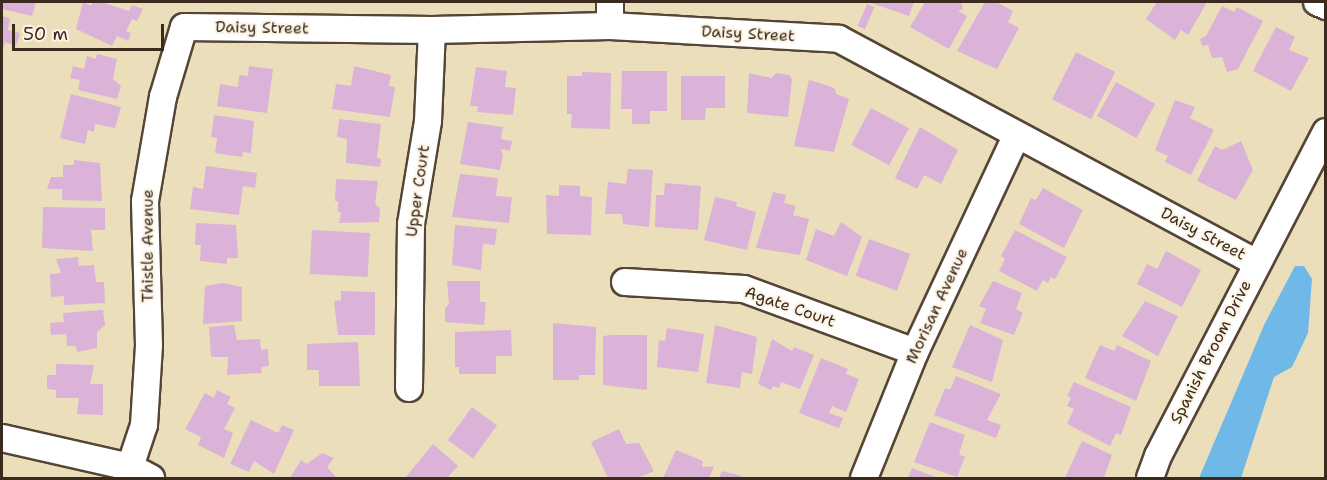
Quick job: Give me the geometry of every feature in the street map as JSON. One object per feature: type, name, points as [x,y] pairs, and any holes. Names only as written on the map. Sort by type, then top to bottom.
[{"type":"street","points":[[1317,2],[1326,6]]},
{"type":"street","name":"Daisy Street","points":[[184,27],[432,30],[610,14],[839,39],[1256,263]]},
{"type":"street","name":"Thistle Avenue","points":[[140,473],[149,345],[145,201],[163,97],[184,27]]},
{"type":"street","name":"Upper Court","points":[[409,388],[411,224],[428,121],[432,30]]},
{"type":"street","name":"Spanish Broom Drive","points":[[1150,478],[1158,456],[1256,263],[1326,132]]},
{"type":"street","name":"Morisan Avenue","points":[[864,478],[915,352],[1016,136]]},
{"type":"street","name":"Agate Court","points":[[625,282],[744,289],[915,352]]},
{"type":"street","points":[[2,438],[140,473]]},
{"type":"water","points":[[1295,266],[1304,266],[1312,279],[1308,333],[1292,367],[1274,377],[1241,478],[1199,478],[1265,323]]},
{"type":"building","points":[[2,2],[36,2],[32,16],[2,9]]},
{"type":"building","points":[[83,2],[91,6],[93,2],[101,2],[129,11],[132,5],[143,9],[137,21],[132,19],[126,31],[131,33],[128,41],[117,36],[112,46],[76,29]]},
{"type":"building","points":[[868,2],[914,2],[909,16]]},
{"type":"building","points":[[925,2],[961,2],[963,9],[958,11],[967,16],[949,49],[910,27]]},
{"type":"building","points":[[985,2],[996,2],[1013,11],[1008,22],[1019,28],[997,69],[957,51]]},
{"type":"building","points":[[1157,2],[1207,2],[1188,35],[1181,30],[1175,40],[1146,19]]},
{"type":"building","points":[[867,4],[874,7],[865,29],[858,26]]},
{"type":"building","points":[[1222,6],[1234,12],[1237,7],[1263,21],[1238,69],[1227,72],[1222,57],[1212,58],[1208,45],[1202,46],[1200,39],[1206,36]]},
{"type":"building","points":[[2,16],[10,18],[8,30],[20,33],[16,46],[5,42],[2,52]]},
{"type":"building","points":[[1276,27],[1295,37],[1289,50],[1309,58],[1291,91],[1253,71]]},
{"type":"building","points":[[1076,52],[1115,72],[1091,119],[1052,99]]},
{"type":"building","points":[[97,54],[117,59],[113,79],[121,86],[117,99],[78,90],[80,80],[70,78],[73,66],[84,69],[87,56],[96,59]]},
{"type":"building","points":[[249,66],[273,69],[267,113],[217,106],[220,84],[238,87],[239,75],[248,76]]},
{"type":"building","points":[[354,66],[391,75],[389,86],[395,87],[390,117],[332,109],[336,84],[351,86]]},
{"type":"building","points":[[476,67],[507,71],[505,87],[516,88],[513,115],[477,112],[478,106],[470,106]]},
{"type":"building","points":[[622,71],[667,71],[667,111],[650,111],[650,124],[632,124],[632,109],[621,109]]},
{"type":"building","points":[[582,72],[611,73],[610,129],[571,128],[572,114],[567,114],[567,76],[582,76]]},
{"type":"building","points":[[749,73],[771,78],[776,73],[789,75],[792,79],[788,117],[747,113]]},
{"type":"building","points":[[681,76],[725,76],[725,108],[706,108],[705,120],[681,120]]},
{"type":"building","points":[[809,80],[829,86],[835,89],[836,94],[849,99],[834,152],[794,146]]},
{"type":"building","points":[[1116,82],[1155,104],[1136,138],[1097,116]]},
{"type":"building","points":[[71,94],[121,107],[115,128],[95,124],[94,132],[88,130],[85,144],[60,138]]},
{"type":"building","points":[[1175,100],[1195,107],[1190,118],[1214,130],[1191,175],[1165,162],[1168,156],[1155,150]]},
{"type":"building","points":[[871,108],[909,128],[889,165],[851,145]]},
{"type":"building","points":[[214,115],[254,121],[251,153],[243,152],[242,157],[215,153],[217,138],[211,137]]},
{"type":"building","points":[[339,119],[381,124],[377,158],[381,159],[380,167],[346,163],[347,139],[337,137]]},
{"type":"building","points":[[468,122],[503,127],[501,139],[512,141],[510,151],[500,149],[503,154],[500,170],[460,164]]},
{"type":"building","points":[[920,127],[958,150],[941,184],[924,175],[917,189],[895,178]]},
{"type":"building","points":[[1241,141],[1253,170],[1236,200],[1197,181],[1215,146],[1222,150]]},
{"type":"building","points":[[74,160],[100,163],[102,201],[62,200],[62,189],[47,189],[51,177],[63,177],[63,165],[74,165]]},
{"type":"building","points":[[206,166],[257,173],[255,188],[243,186],[239,215],[190,209],[193,187],[203,189]]},
{"type":"building","points":[[628,169],[653,170],[649,227],[623,224],[622,214],[605,214],[608,182],[626,184]]},
{"type":"building","points":[[460,174],[498,178],[496,196],[512,197],[509,223],[452,217]]},
{"type":"building","points":[[336,179],[378,181],[375,204],[380,208],[379,222],[339,223],[341,212],[338,212],[338,201],[335,201]]},
{"type":"building","points":[[665,183],[701,186],[698,230],[655,227],[656,195],[664,195]]},
{"type":"building","points":[[559,185],[580,186],[580,196],[592,197],[591,235],[547,234],[546,195],[559,196]]},
{"type":"building","points":[[1043,188],[1083,210],[1064,248],[1019,224],[1031,198],[1036,200]]},
{"type":"building","points":[[773,192],[786,195],[784,203],[796,206],[793,215],[809,219],[800,255],[756,248]]},
{"type":"building","points":[[715,197],[737,202],[736,206],[756,212],[747,250],[704,240]]},
{"type":"building","points":[[43,207],[105,208],[105,230],[91,230],[93,251],[42,248]]},
{"type":"building","points":[[841,222],[862,237],[847,276],[806,260],[816,229],[834,236]]},
{"type":"building","points":[[196,223],[236,225],[238,258],[227,258],[227,264],[200,261],[201,245],[195,245]]},
{"type":"building","points":[[455,225],[497,229],[495,245],[483,244],[481,270],[452,265]]},
{"type":"building","points":[[312,230],[370,233],[368,277],[310,274]]},
{"type":"building","points":[[1015,230],[1067,257],[1055,279],[1051,277],[1048,283],[1043,280],[1037,291],[999,271],[1005,259],[1001,256]]},
{"type":"building","points":[[869,239],[910,254],[897,291],[856,276]]},
{"type":"building","points":[[1166,251],[1201,270],[1182,307],[1137,284],[1147,264],[1157,269]]},
{"type":"building","points":[[78,257],[79,266],[94,265],[96,282],[104,282],[105,303],[64,305],[64,296],[51,297],[50,274],[61,273],[56,259]]},
{"type":"building","points":[[447,281],[480,281],[480,302],[486,302],[484,325],[445,322],[445,308],[449,304]]},
{"type":"building","points":[[993,281],[1022,293],[1016,309],[1023,313],[1014,335],[980,323],[986,309],[979,306]]},
{"type":"building","points":[[223,283],[242,287],[242,321],[203,324],[205,286]]},
{"type":"building","points":[[341,291],[375,292],[375,335],[338,335],[334,301],[341,300]]},
{"type":"building","points":[[1145,301],[1178,316],[1158,356],[1122,336]]},
{"type":"building","points":[[103,310],[105,325],[97,332],[97,348],[77,352],[76,346],[67,346],[66,334],[51,335],[50,323],[64,322],[63,313]]},
{"type":"building","points":[[553,323],[596,327],[595,375],[579,375],[579,380],[553,380]]},
{"type":"building","points":[[234,325],[237,340],[260,339],[261,350],[268,349],[269,366],[261,367],[262,373],[227,375],[228,357],[211,357],[209,327]]},
{"type":"building","points":[[715,325],[757,337],[752,374],[742,372],[740,388],[706,383]]},
{"type":"building","points":[[970,325],[1003,340],[992,382],[952,367]]},
{"type":"building","points":[[667,328],[704,334],[698,372],[657,367],[659,340],[665,341]]},
{"type":"building","points":[[511,330],[512,356],[496,356],[496,374],[459,374],[459,367],[455,367],[455,332]]},
{"type":"building","points":[[647,335],[647,390],[603,385],[603,336]]},
{"type":"building","points":[[772,339],[792,351],[794,347],[814,355],[800,389],[781,382],[779,388],[773,386],[771,390],[758,384]]},
{"type":"building","points":[[358,342],[360,386],[319,386],[319,370],[307,370],[307,344]]},
{"type":"building","points":[[1100,345],[1114,351],[1117,345],[1151,361],[1136,401],[1085,378]]},
{"type":"building","points":[[821,358],[848,369],[846,374],[859,379],[846,412],[832,406],[829,413],[843,418],[839,428],[799,413]]},
{"type":"building","points":[[56,364],[94,365],[90,384],[103,384],[103,415],[77,414],[79,398],[56,398],[56,390],[47,389],[47,375],[56,375]]},
{"type":"building","points":[[956,376],[1001,394],[987,420],[1001,425],[996,438],[934,415],[945,388],[950,390]]},
{"type":"building","points":[[1074,382],[1131,407],[1121,435],[1116,433],[1110,446],[1067,424],[1074,409],[1067,406],[1071,398],[1067,396]]},
{"type":"building","points":[[217,390],[231,397],[227,404],[235,408],[224,429],[233,433],[224,458],[198,445],[201,437],[185,429],[205,393],[214,398]]},
{"type":"building","points":[[472,407],[497,425],[473,458],[448,440]]},
{"type":"building","points":[[251,420],[278,433],[282,425],[294,430],[274,474],[254,461],[249,472],[230,464]]},
{"type":"building","points":[[930,422],[965,435],[959,454],[965,457],[957,477],[914,462]]},
{"type":"building","points":[[619,429],[626,444],[639,443],[654,471],[638,478],[608,478],[591,442]]},
{"type":"building","points":[[1082,441],[1112,455],[1104,478],[1065,478]]},
{"type":"building","points":[[433,444],[458,466],[447,478],[405,478]]},
{"type":"building","points":[[676,450],[703,461],[702,467],[714,466],[709,478],[663,478]]},
{"type":"building","points":[[322,453],[334,458],[327,467],[337,478],[290,478],[301,460],[307,464]]},
{"type":"building","points":[[912,468],[938,478],[908,478]]},
{"type":"building","points":[[722,471],[738,475],[746,478],[719,478]]}]
